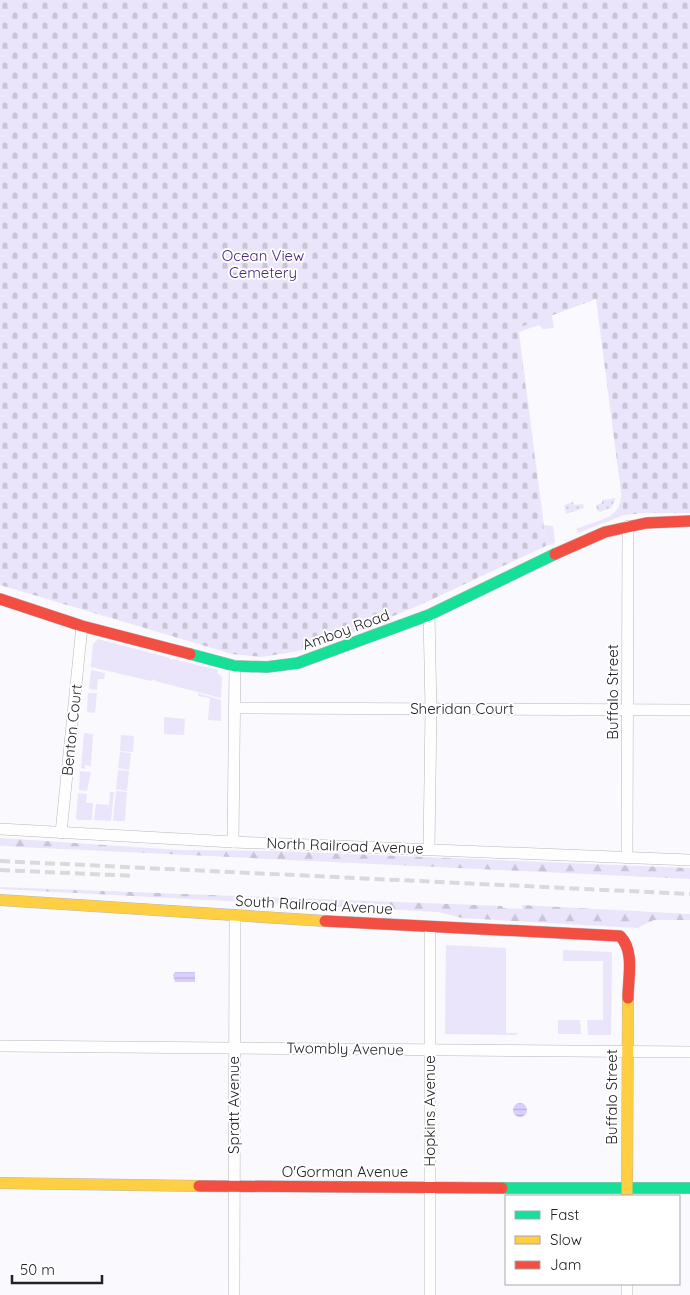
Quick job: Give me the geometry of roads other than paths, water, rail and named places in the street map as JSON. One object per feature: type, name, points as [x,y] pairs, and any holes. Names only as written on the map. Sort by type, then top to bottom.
[{"type":"street","name":"Amboy Road","points":[[0,599],[82,626],[235,666],[267,667],[298,663],[429,615],[580,542],[628,526],[646,523],[690,521]]},
{"type":"street","name":"Buffalo Street","points":[[627,858],[628,526]]},
{"type":"street","points":[[429,615],[431,709],[429,849]]},
{"type":"street","name":"Benton Court","points":[[61,833],[82,626]]},
{"type":"street","points":[[233,842],[235,666]]},
{"type":"street","name":"Sheridan Court","points":[[235,708],[690,710]]},
{"type":"street","name":"North Railroad Avenue","points":[[0,829],[233,842],[690,860]]},
{"type":"street","name":"South Railroad Avenue","points":[[0,900],[236,916],[609,935],[620,936],[625,939]]},
{"type":"street","name":"Spratt Avenue","points":[[234,1295],[236,916]]},
{"type":"street","name":"Hopkins Avenue","points":[[430,927],[430,1295]]},
{"type":"street","name":"Buffalo Street","points":[[625,939],[629,951],[626,1051],[627,1192]]},
{"type":"street","name":"Twombly Avenue","points":[[0,1046],[690,1052]]},
{"type":"street","name":"O'Gorman Avenue","points":[[0,1183],[234,1187],[430,1186],[627,1192],[690,1188]]},
{"type":"railway","points":[[0,861],[690,894]]},
{"type":"railway","points":[[0,870],[135,876]]},
{"type":"park label","name":"Ocean View Cemetery","points":[[263,264]]}]
